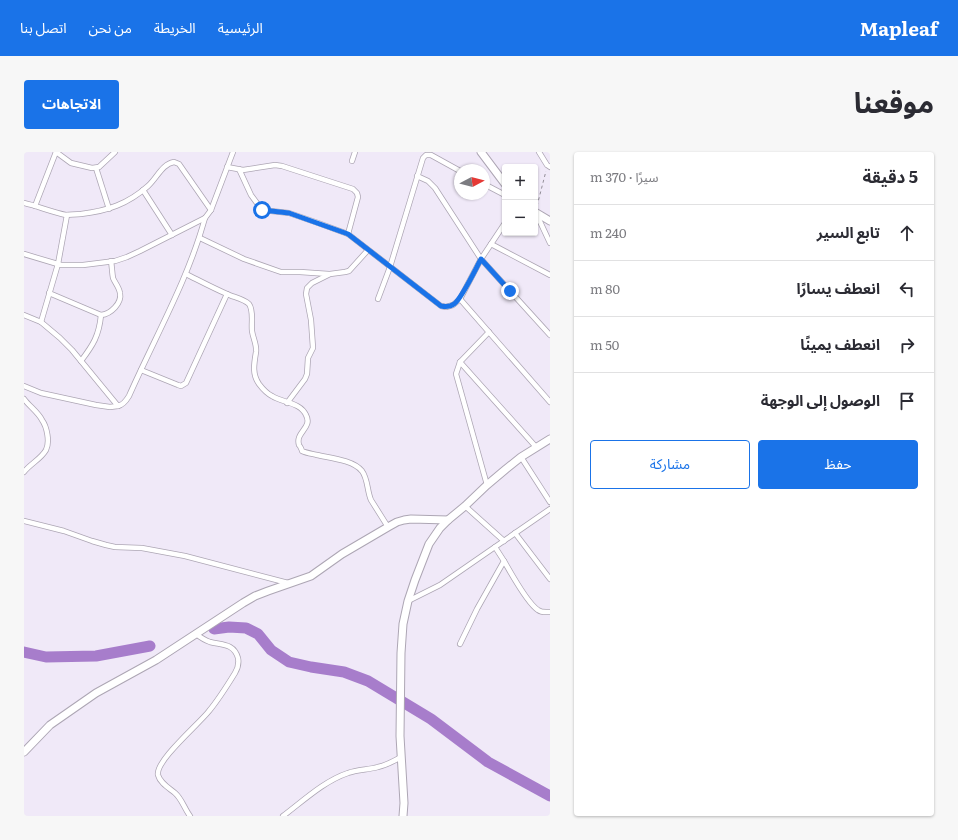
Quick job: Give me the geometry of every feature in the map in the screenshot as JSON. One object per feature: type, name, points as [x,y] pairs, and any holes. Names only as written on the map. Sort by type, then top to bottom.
[{"type":"street","points":[[35,206],[56,152],[71,163],[92,168],[99,167],[115,152]]},
{"type":"street","points":[[24,386],[41,393],[96,405],[110,407],[122,404],[129,396],[186,274],[200,238],[205,218],[211,210],[233,152]]},
{"type":"street","points":[[352,161],[355,152]]},
{"type":"street","points":[[481,152],[502,180]]},
{"type":"street","points":[[539,152],[549,166]]},
{"type":"street","points":[[378,299],[390,267],[424,156],[433,156],[454,168]]},
{"type":"street","points":[[24,203],[66,215],[98,212],[123,204],[150,185],[165,166],[172,162],[177,162],[211,210]]},
{"type":"street","points":[[227,167],[239,170],[275,165],[282,166],[353,189],[357,193],[358,197],[348,234]]},
{"type":"street","points":[[96,168],[109,209]]},
{"type":"street","points":[[239,170],[251,195],[262,210],[289,213],[348,234],[441,306],[446,307],[453,305],[460,299],[481,259],[502,228]]},
{"type":"street","points":[[417,176],[428,181],[435,188],[481,259],[549,333]]},
{"type":"street","points":[[490,187],[502,193]]},
{"type":"street","points":[[143,190],[172,235]]},
{"type":"street","points":[[538,214],[550,220]]},
{"type":"street","points":[[41,322],[58,264],[66,215]]},
{"type":"street","points":[[24,254],[58,264],[83,265],[111,261],[140,252],[205,218]]},
{"type":"street","points":[[538,219],[550,243]]},
{"type":"street","points":[[200,238],[244,259],[281,272],[330,274],[349,271],[368,250]]},
{"type":"street","points":[[491,244],[550,275]]},
{"type":"street","points":[[49,293],[101,315],[107,314],[113,310],[120,299],[119,290],[113,277],[111,261]]},
{"type":"street","points":[[186,274],[248,303],[252,312],[252,332],[256,344],[254,368],[256,380],[272,396],[297,406],[304,411],[308,419],[307,426],[299,440],[302,451],[346,462],[362,470],[369,496],[388,527]]},
{"type":"street","points":[[287,403],[305,379],[307,374],[308,358],[313,348],[311,320],[306,294],[307,288],[312,283],[330,274]]},
{"type":"street","points":[[141,370],[181,386],[186,383],[227,294]]},
{"type":"street","points":[[460,299],[550,402]]},
{"type":"street","points":[[24,315],[41,322],[72,350],[118,406]]},
{"type":"street","points":[[81,361],[90,349],[96,337],[99,330],[101,315]]},
{"type":"street","points":[[549,333],[550,326]]},
{"type":"street","points":[[487,485],[458,380],[457,371],[460,362],[489,332]]},
{"type":"street","points":[[460,362],[536,447]]},
{"type":"street","points":[[24,399],[42,419],[48,439],[46,450],[24,472]]},
{"type":"street","points":[[403,816],[404,803],[400,736],[401,653],[403,624],[414,580],[429,544],[440,528],[487,485],[521,457],[550,439]]},
{"type":"street","points":[[521,457],[550,502]]},
{"type":"street","points":[[465,506],[504,541]]},
{"type":"street","points":[[408,601],[440,585],[550,509]]},
{"type":"street","points":[[24,752],[50,725],[73,708],[156,660],[255,596],[311,576],[342,554],[397,522],[411,519],[448,520]]},
{"type":"street","points":[[24,521],[64,531],[106,545],[115,547],[142,548],[185,556],[289,584]]},
{"type":"street","points":[[515,533],[550,578]]},
{"type":"street","points":[[495,547],[534,606],[540,612],[550,612]]},
{"type":"street","points":[[460,644],[477,609],[504,561]]},
{"type":"street","points":[[190,816],[178,797],[160,780],[158,771],[162,762],[169,753],[208,713],[235,673],[238,666],[237,655],[233,648],[224,644],[210,642],[196,634]]},
{"type":"street","points":[[283,816],[327,783],[338,777],[353,771],[378,768],[401,757]]},
{"type":"path","points":[[538,203],[549,166]]},
{"type":"waterway","points":[[214,629],[229,627],[246,628],[258,634],[271,650],[289,662],[344,672],[368,681],[431,719],[488,762],[550,796]]},
{"type":"waterway","points":[[24,652],[46,657],[96,656],[150,646]]},
{"type":"route","points":[[262,210],[289,213],[348,234],[441,306],[449,307],[460,299],[481,259],[510,291]]}]
